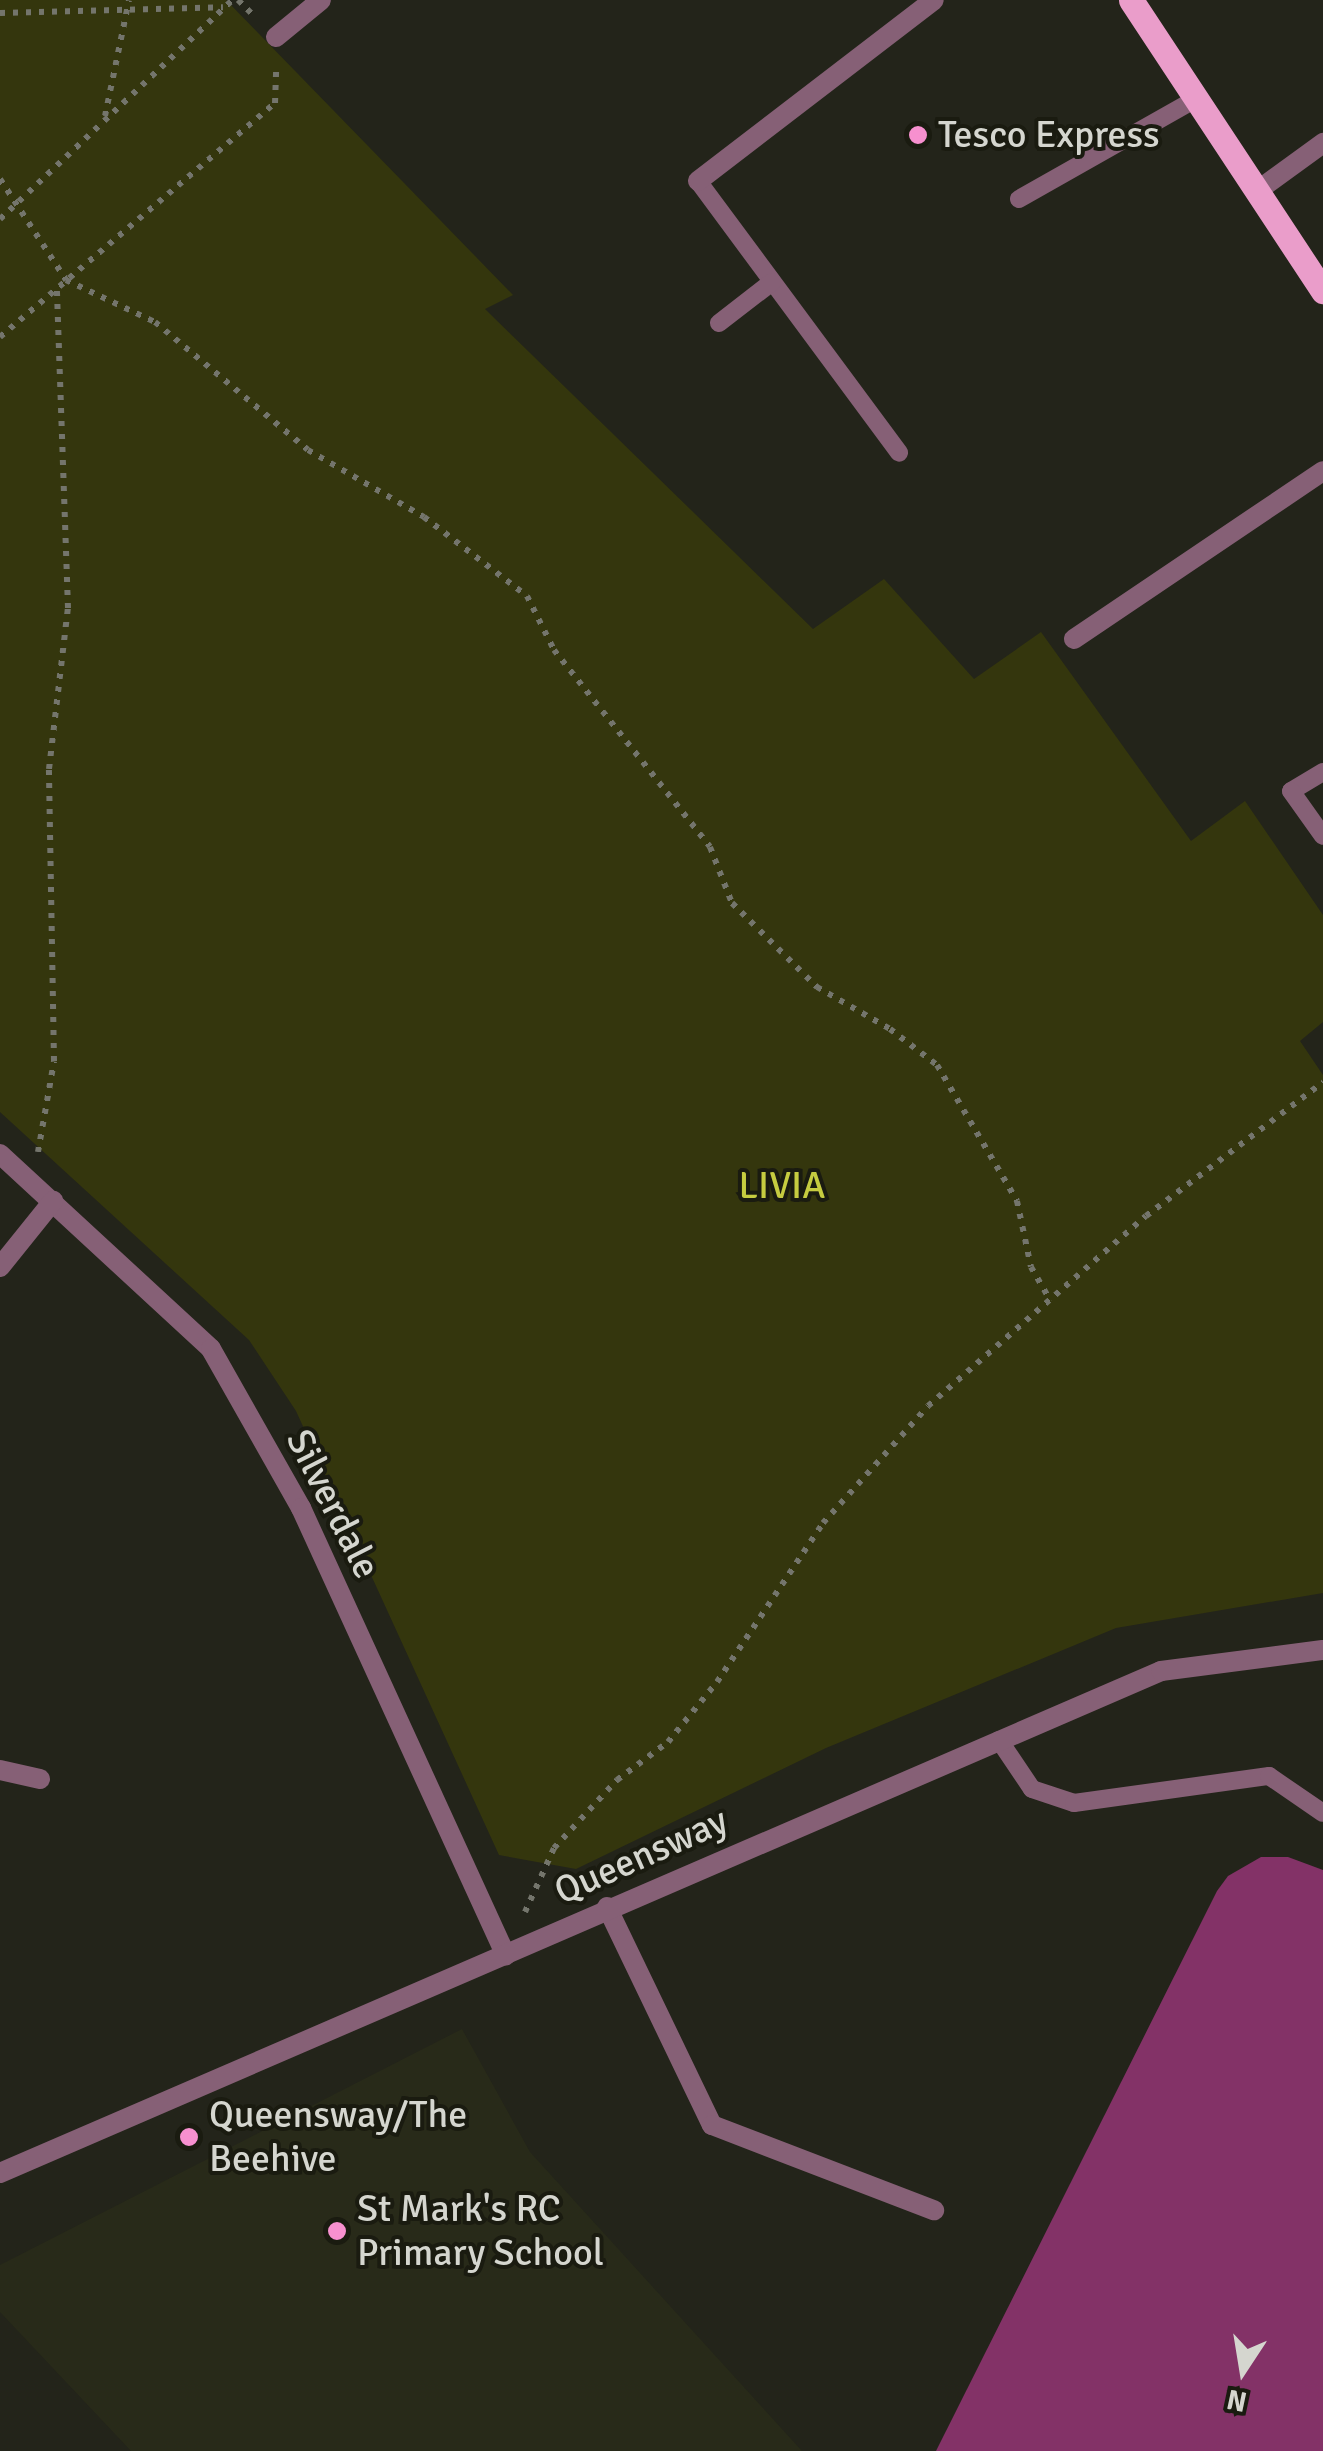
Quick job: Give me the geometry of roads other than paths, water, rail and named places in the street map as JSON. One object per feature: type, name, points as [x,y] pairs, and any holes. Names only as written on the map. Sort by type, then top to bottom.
[{"type":"main road","points":[[1132,0],[1323,291]]},
{"type":"street","points":[[276,38],[320,0]]},
{"type":"street","points":[[698,181],[934,0]]},
{"type":"street","points":[[1257,191],[1323,143]]},
{"type":"street","points":[[1074,639],[1323,471]]},
{"type":"street","name":"Silverdale","points":[[0,1154],[211,1348],[301,1508],[506,1956]]},
{"type":"street","points":[[0,1267],[53,1202]]},
{"type":"street","name":"Queensway","points":[[0,2173],[506,1956],[608,1907],[1162,1671],[1323,1650]]},
{"type":"street","points":[[0,1770],[40,1779]]},
{"type":"street","points":[[608,1907],[712,2125],[934,2210]]},
{"type":"lane","points":[[1019,199],[1196,99]]},
{"type":"lane","points":[[698,181],[899,453]]},
{"type":"lane","points":[[719,323],[772,282]]},
{"type":"lane","points":[[1323,772],[1292,791],[1323,836]]},
{"type":"lane","points":[[999,1740],[1032,1789],[1074,1803],[1270,1776],[1323,1813]]},
{"type":"place","name":"Tesco Express","points":[[918,135]]},
{"type":"place","name":"Queensway/The Beehive","points":[[189,2137]]},
{"type":"place","name":"St Mark's RC Primary School","points":[[337,2231]]},
{"type":"park label","name":"LIVIA","points":[[782,1186]]}]
